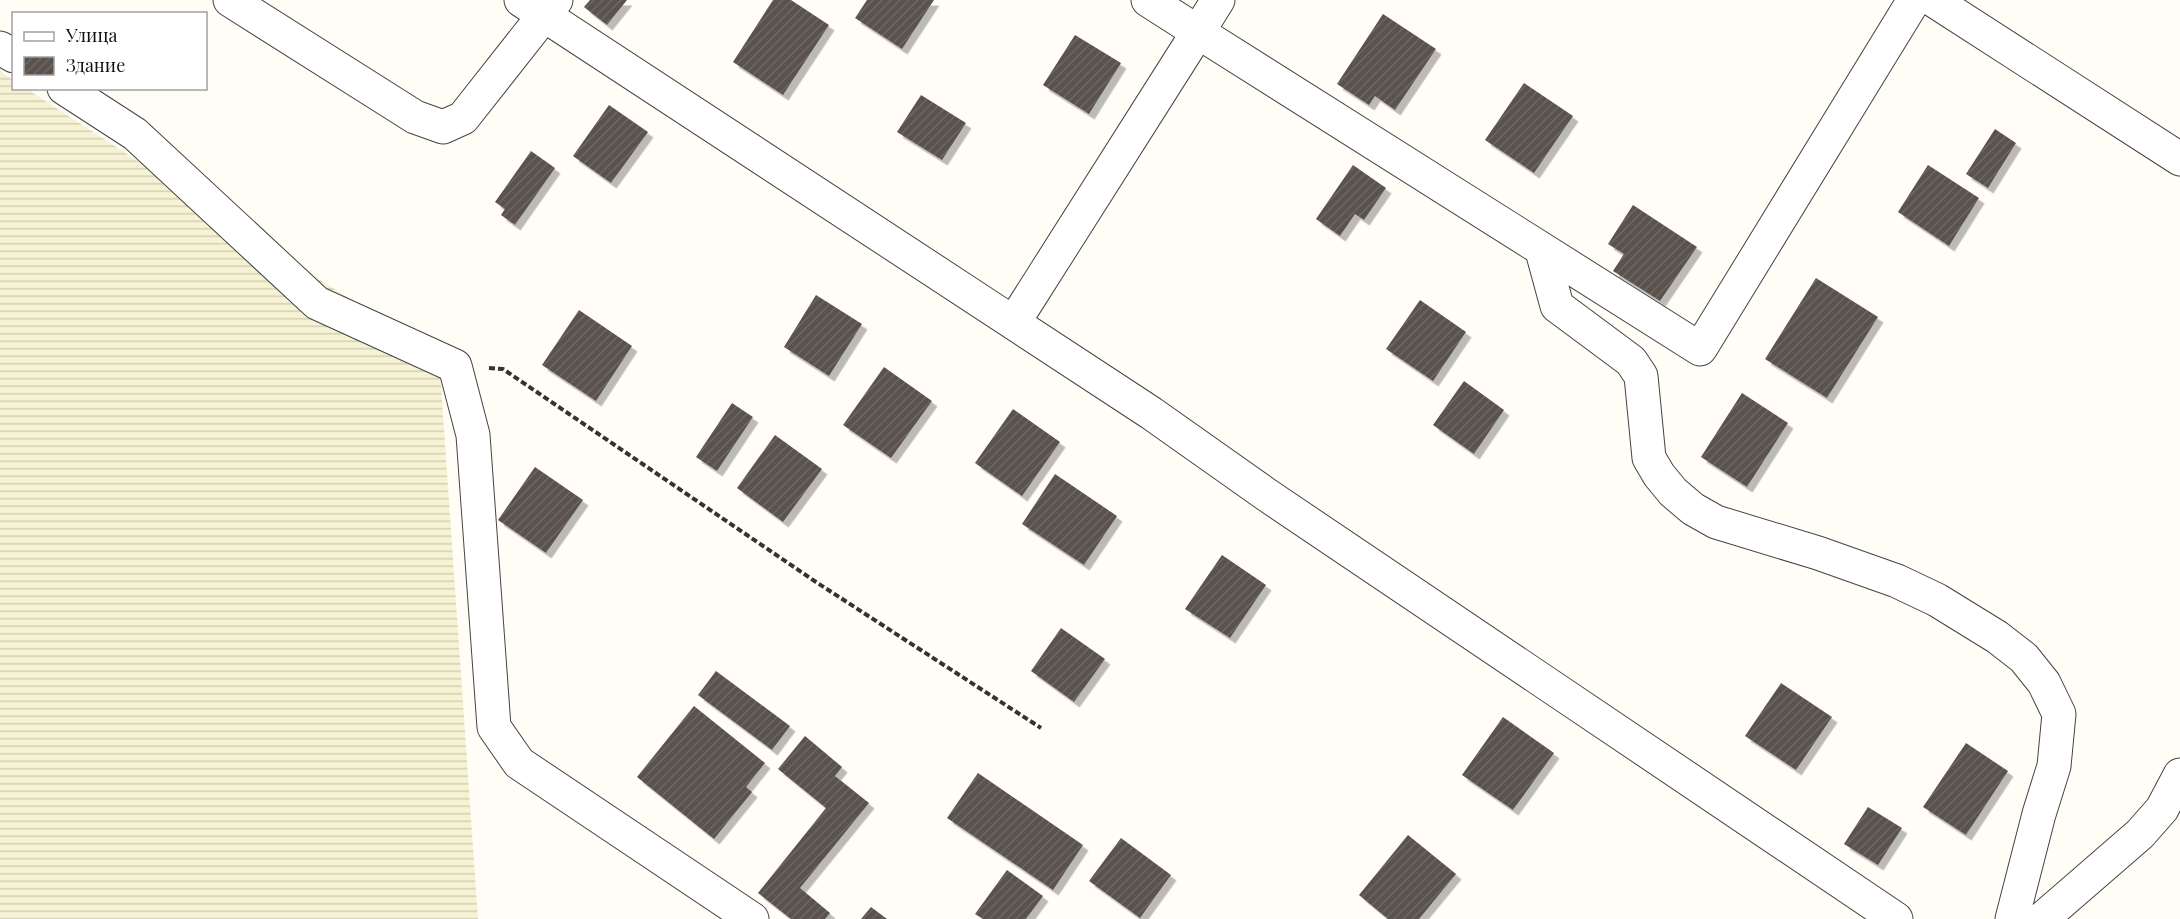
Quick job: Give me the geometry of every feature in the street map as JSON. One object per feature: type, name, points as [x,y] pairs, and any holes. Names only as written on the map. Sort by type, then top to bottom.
[{"type":"street","points":[[230,0],[415,117],[443,127],[464,118],[540,5],[1142,407],[1267,495],[1896,919]]},
{"type":"street","points":[[1148,0],[1700,349],[1914,0]]},
{"type":"street","points":[[1014,322],[1218,0]]},
{"type":"street","points":[[1933,0],[2180,159]]},
{"type":"street","points":[[67,90],[135,134],[317,303],[455,366],[473,435],[494,727],[519,763],[752,919]]},
{"type":"street","points":[[1542,251],[1557,306],[1631,361],[1641,376],[1649,458],[1659,475],[1680,497],[1716,522],[1818,553],[1897,581],[1937,600],[1997,637],[2024,658],[2044,683],[2059,714],[2055,765],[2039,814],[2012,919]]},
{"type":"street","points":[[2042,919],[2140,834],[2162,809],[2180,775]]},
{"type":"path","points":[[455,366],[503,369],[816,582],[1041,728]]},
{"type":"shaded area","points":[[0,71],[12,79],[12,90],[29,90],[439,357],[478,919],[0,919]]},
{"type":"building","points":[[590,0],[627,0],[607,25],[584,7]]},
{"type":"building","points":[[773,0],[791,0],[829,25],[783,95],[733,62]]},
{"type":"building","points":[[867,0],[934,0],[902,49],[855,18]]},
{"type":"building","points":[[1383,14],[1436,49],[1395,110],[1375,96],[1369,105],[1337,84]]},
{"type":"building","points":[[1075,35],[1121,63],[1089,114],[1043,85]]},
{"type":"building","points":[[1524,83],[1573,116],[1534,173],[1485,140]]},
{"type":"building","points":[[921,95],[966,123],[942,160],[897,132]]},
{"type":"building","points":[[609,105],[648,132],[611,183],[573,156]]},
{"type":"building","points":[[1995,129],[2016,143],[1988,188],[1966,174]]},
{"type":"building","points":[[531,151],[555,168],[515,225],[501,215],[505,209],[495,202]]},
{"type":"building","points":[[1353,165],[1386,188],[1364,220],[1355,214],[1340,236],[1316,219]]},
{"type":"building","points":[[1928,165],[1979,198],[1949,246],[1898,212]]},
{"type":"building","points":[[1633,205],[1697,247],[1660,301],[1613,271],[1624,254],[1608,244]]},
{"type":"building","points":[[1816,278],[1878,317],[1827,398],[1765,359]]},
{"type":"building","points":[[816,295],[862,324],[829,376],[784,347]]},
{"type":"building","points":[[1420,300],[1466,332],[1433,381],[1386,349]]},
{"type":"building","points":[[579,310],[632,346],[596,401],[542,365]]},
{"type":"building","points":[[884,367],[932,401],[891,458],[843,425]]},
{"type":"building","points":[[1464,381],[1504,410],[1474,454],[1433,425]]},
{"type":"building","points":[[1742,393],[1788,423],[1747,487],[1701,457]]},
{"type":"building","points":[[732,403],[753,417],[717,471],[696,457]]},
{"type":"building","points":[[1013,409],[1060,442],[1022,496],[975,463]]},
{"type":"building","points":[[775,435],[822,469],[783,522],[737,488]]},
{"type":"building","points":[[535,467],[583,500],[546,553],[498,520]]},
{"type":"building","points":[[1055,474],[1117,516],[1084,565],[1022,524]]},
{"type":"building","points":[[1222,555],[1266,585],[1230,638],[1185,609]]},
{"type":"building","points":[[1061,628],[1105,659],[1074,702],[1031,671]]},
{"type":"building","points":[[716,671],[790,726],[772,750],[698,695]]},
{"type":"building","points":[[1781,683],[1832,717],[1796,770],[1745,736]]},
{"type":"building","points":[[694,706],[765,763],[746,787],[752,792],[714,839],[637,777]]},
{"type":"building","points":[[1503,717],[1554,753],[1513,810],[1462,775]]},
{"type":"building","points":[[805,736],[842,767],[835,776],[869,803],[800,888],[830,913],[825,919],[791,919],[758,893],[826,808],[778,769]]},
{"type":"building","points":[[1966,743],[2008,771],[1966,835],[1923,807]]},
{"type":"building","points":[[978,773],[1083,845],[1053,890],[947,818]]},
{"type":"building","points":[[1868,807],[1902,828],[1878,865],[1844,844]]},
{"type":"building","points":[[1408,835],[1456,874],[1419,919],[1388,919],[1359,895]]},
{"type":"building","points":[[1121,838],[1171,875],[1140,918],[1089,881]]},
{"type":"building","points":[[1007,870],[1043,896],[1026,919],[983,919],[975,914]]},
{"type":"building","points":[[871,907],[887,919],[861,919]]}]
